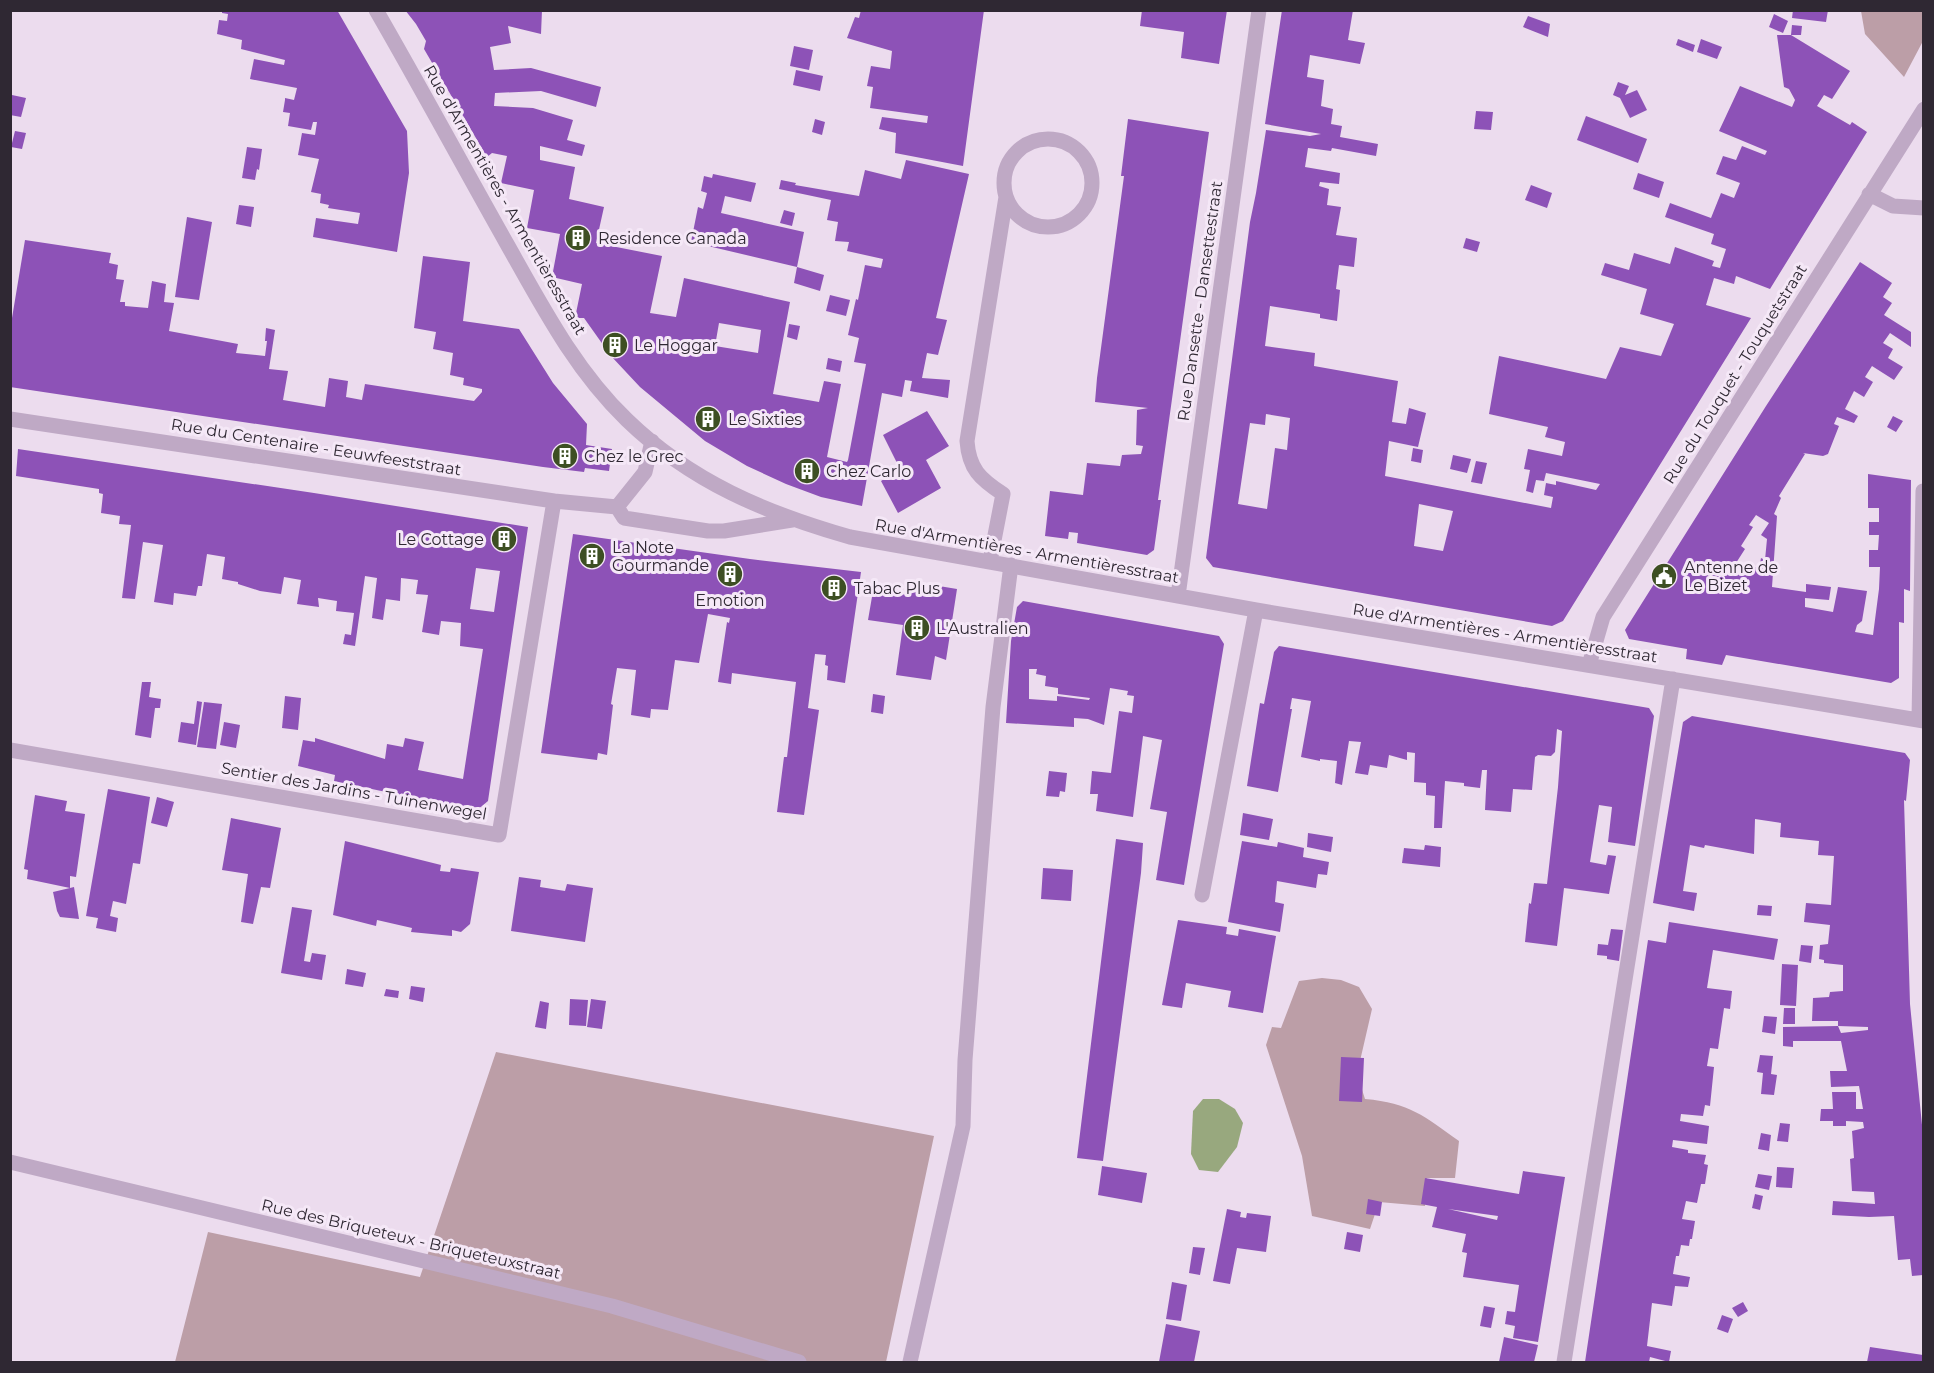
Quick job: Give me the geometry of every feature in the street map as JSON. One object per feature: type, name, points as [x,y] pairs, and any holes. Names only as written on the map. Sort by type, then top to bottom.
[{"type":"street","name":"Rue d'Armentières - Armentièresstraat","points":[[376,10],[515,257],[578,363],[610,402],[652,441],[681,464],[718,487],[752,504],[850,537],[1256,610],[1921,721]]},
{"type":"street","name":"Rue Dansette - Dansettestraat","points":[[1178,596],[1259,10]]},
{"type":"street","name":"Rue du Touquet - Touquetstraat","points":[[1589,664],[1603,616],[1923,109]]},
{"type":"street","points":[[990,561],[1003,494],[986,483],[975,471],[968,456],[967,441],[1006,197],[1005,170],[1012,157],[1021,148],[1032,141],[1045,138],[1058,139],[1070,144],[1080,152],[1088,164],[1092,186],[1086,207],[1075,218],[1063,225],[1049,227],[1029,222],[1013,210],[1006,197]]},
{"type":"street","points":[[1869,194],[1893,206],[1923,208]]},
{"type":"street","name":"Rue du Centenaire - Eeuwfeeststraat","points":[[10,419],[554,501],[617,507],[624,518],[708,531],[724,531],[794,520]]},
{"type":"street","points":[[617,507],[645,472],[652,441]]},
{"type":"street","points":[[1921,721],[1923,491]]},
{"type":"street","name":"Sentier des Jardins - Tuinenwegel","points":[[10,750],[500,835],[554,501]]},
{"type":"street","points":[[910,1362],[963,1126],[965,1060],[993,707],[1011,565]]},
{"type":"street","points":[[1202,895],[1256,610]]},
{"type":"street","points":[[1564,1362],[1673,679]]},
{"type":"street","name":"Rue des Briqueteux - Briqueteuxstraat","points":[[10,1162],[612,1306],[799,1362]]},
{"type":"shaded area","points":[[1861,11],[1923,11],[1923,41],[1904,77],[1865,34]]},
{"type":"shaded area","points":[[1322,978],[1341,980],[1359,987],[1372,1009],[1357,1074],[1365,1099],[1405,1107],[1436,1124],[1459,1141],[1455,1178],[1427,1178],[1425,1206],[1379,1202],[1370,1229],[1312,1216],[1302,1156],[1266,1045],[1272,1027],[1281,1028],[1299,981]]},
{"type":"shaded area","points":[[496,1052],[934,1136],[886,1362],[175,1362],[208,1232],[420,1277]]},
{"type":"shaded area","points":[[1203,1099],[1219,1099],[1235,1109],[1243,1123],[1237,1147],[1218,1172],[1199,1170],[1191,1154],[1193,1111]]},
{"type":"building","points":[[222,10],[337,10],[407,131],[409,173],[397,252],[313,237],[316,218],[358,224],[360,213],[328,208],[329,205],[320,203],[321,194],[311,192],[319,159],[298,155],[302,133],[315,135],[317,122],[313,122],[311,130],[288,126],[290,113],[283,112],[285,98],[294,100],[297,88],[250,79],[254,59],[284,65],[285,60],[241,49],[242,40],[217,34],[219,20],[227,21],[228,14],[222,13]]},
{"type":"building","points":[[405,10],[542,10],[541,34],[508,26],[511,43],[490,47],[494,70],[531,68],[601,87],[596,107],[541,91],[495,93],[494,106],[533,108],[573,120],[567,140],[585,145],[582,156],[540,146],[540,160],[575,167],[569,199],[604,207],[596,243],[662,256],[650,313],[676,317],[684,278],[790,302],[773,394],[819,402],[824,381],[841,384],[827,457],[847,462],[848,460],[866,364],[854,362],[859,338],[848,335],[865,265],[881,268],[883,259],[847,251],[849,242],[835,241],[838,222],[827,220],[831,200],[779,189],[781,180],[796,183],[795,185],[859,196],[865,170],[901,179],[906,160],[969,174],[936,318],[947,320],[938,355],[927,353],[922,378],[950,380],[948,398],[910,391],[912,381],[905,380],[902,397],[882,393],[862,506],[821,497],[786,484],[747,466],[705,441],[640,387],[611,356],[584,318],[575,318],[582,284],[552,277],[560,234],[527,228],[534,190],[501,183],[507,156],[492,153],[487,157],[424,49],[426,41]],"holes":[[[719,323],[761,330],[758,353],[715,346]]]},
{"type":"building","points":[[861,10],[929,12],[929,10],[984,10],[963,166],[895,153],[896,133],[879,129],[882,117],[927,123],[928,116],[870,108],[873,87],[867,86],[871,66],[890,69],[892,51],[847,38],[855,17],[859,18]]},
{"type":"building","points":[[1142,10],[1227,10],[1219,64],[1181,58],[1184,32],[1140,26]]},
{"type":"building","points":[[1282,10],[1353,10],[1348,40],[1365,43],[1360,64],[1310,55],[1307,77],[1324,80],[1321,106],[1333,109],[1331,124],[1342,126],[1340,137],[1378,144],[1376,156],[1332,148],[1331,151],[1308,148],[1305,167],[1340,173],[1339,184],[1320,182],[1319,186],[1329,189],[1327,205],[1341,207],[1336,235],[1357,238],[1354,267],[1339,265],[1336,289],[1340,290],[1337,321],[1320,318],[1320,314],[1270,306],[1265,346],[1315,353],[1314,366],[1398,381],[1392,422],[1406,424],[1409,408],[1426,413],[1418,447],[1389,441],[1385,476],[1551,508],[1553,497],[1544,495],[1546,483],[1556,485],[1556,481],[1596,490],[1600,484],[1546,473],[1544,481],[1536,480],[1533,493],[1526,491],[1530,470],[1524,469],[1528,449],[1562,456],[1565,442],[1545,437],[1548,427],[1489,414],[1499,356],[1606,379],[1620,347],[1661,356],[1674,324],[1640,314],[1647,289],[1601,275],[1605,263],[1629,270],[1634,253],[1670,264],[1675,247],[1714,261],[1712,266],[1720,268],[1726,249],[1711,244],[1714,234],[1665,217],[1670,203],[1711,218],[1721,193],[1734,198],[1740,183],[1716,174],[1723,156],[1736,160],[1742,146],[1765,155],[1767,151],[1719,131],[1740,86],[1792,107],[1795,100],[1789,89],[1784,87],[1777,35],[1791,35],[1850,71],[1832,99],[1824,95],[1817,106],[1850,125],[1852,122],[1867,132],[1770,289],[1736,276],[1734,284],[1714,278],[1706,305],[1751,318],[1563,621],[1552,626],[1213,567],[1206,558],[1250,222],[1266,130],[1310,136],[1321,134],[1265,124]],"holes":[[[1266,414],[1290,418],[1287,450],[1275,448],[1267,509],[1238,504],[1250,423],[1265,425]],[[1419,504],[1453,511],[1443,551],[1414,546]]]},
{"type":"building","points":[[1793,10],[1828,10],[1826,22],[1792,18]]},
{"type":"building","points":[[1774,14],[1788,21],[1783,33],[1769,27]]},
{"type":"building","points":[[1528,16],[1550,24],[1548,37],[1523,27]]},
{"type":"building","points":[[1792,25],[1802,26],[1801,35],[1791,35]]},
{"type":"building","points":[[1678,39],[1695,45],[1693,52],[1676,45]]},
{"type":"building","points":[[1701,39],[1722,47],[1717,59],[1697,52]]},
{"type":"building","points":[[794,46],[813,50],[809,70],[790,66]]},
{"type":"building","points":[[796,70],[823,76],[820,91],[793,85]]},
{"type":"building","points":[[1618,82],[1629,86],[1625,95],[1637,90],[1647,110],[1630,118],[1620,98],[1613,95]]},
{"type":"building","points":[[12,95],[26,98],[21,117],[10,115]]},
{"type":"building","points":[[1476,111],[1493,112],[1491,130],[1474,129]]},
{"type":"building","points":[[1586,116],[1647,139],[1638,163],[1577,140]]},
{"type":"building","points":[[815,119],[825,122],[822,135],[812,132]]},
{"type":"building","points":[[1128,119],[1209,132],[1158,500],[1161,500],[1154,550],[1147,555],[1077,543],[1078,533],[1069,532],[1068,539],[1045,536],[1050,491],[1083,495],[1087,463],[1120,466],[1122,455],[1141,454],[1143,446],[1136,445],[1137,410],[1148,408],[1095,402],[1124,176],[1121,176]]},
{"type":"building","points":[[15,131],[26,133],[22,149],[11,147]]},
{"type":"building","points":[[247,147],[262,149],[255,180],[242,178]]},
{"type":"building","points":[[1638,173],[1664,182],[1659,198],[1633,189]]},
{"type":"building","points":[[713,174],[756,183],[751,202],[725,196],[721,213],[804,232],[797,267],[691,242],[698,207],[703,209],[707,193],[701,191],[704,176],[712,178]]},
{"type":"building","points":[[1531,185],[1552,193],[1547,208],[1525,200]]},
{"type":"building","points":[[239,205],[254,207],[251,227],[236,224]]},
{"type":"building","points":[[784,210],[795,213],[792,226],[780,223]]},
{"type":"building","points":[[187,217],[212,222],[199,300],[175,297]]},
{"type":"building","points":[[1466,238],[1480,242],[1477,252],[1463,248]]},
{"type":"building","points":[[25,240],[111,253],[109,263],[118,265],[116,279],[124,280],[120,302],[125,302],[125,306],[148,308],[152,281],[166,284],[164,302],[174,303],[169,331],[238,344],[236,353],[265,356],[266,328],[275,330],[269,369],[288,371],[283,400],[325,407],[329,378],[348,381],[346,397],[362,400],[365,384],[474,401],[482,389],[463,385],[464,378],[450,375],[453,353],[433,349],[436,332],[414,328],[423,256],[470,262],[463,321],[519,329],[553,383],[587,424],[586,445],[612,449],[609,471],[585,468],[584,472],[543,467],[10,387],[10,330]]},
{"type":"building","points":[[1860,262],[1892,283],[1883,297],[1892,303],[1884,315],[1911,332],[1911,347],[1890,333],[1883,343],[1893,349],[1888,358],[1903,367],[1894,380],[1872,366],[1865,377],[1873,382],[1864,397],[1854,391],[1845,409],[1858,416],[1854,423],[1837,417],[1834,424],[1839,426],[1828,454],[1823,456],[1803,453],[1805,454],[1779,496],[1781,498],[1774,514],[1777,516],[1772,587],[1806,592],[1806,584],[1831,587],[1829,600],[1805,598],[1805,607],[1833,612],[1838,587],[1867,591],[1862,621],[1857,625],[1855,632],[1873,635],[1880,567],[1869,567],[1869,550],[1878,550],[1879,535],[1869,535],[1869,522],[1879,522],[1879,508],[1868,508],[1868,474],[1911,480],[1910,591],[1904,589],[1904,623],[1899,622],[1899,678],[1891,683],[1726,655],[1722,665],[1686,659],[1687,649],[1629,639],[1625,630]],"holes":[[[1756,515],[1769,523],[1761,535],[1767,539],[1765,560],[1761,558],[1759,568],[1736,563],[1745,549],[1741,546],[1753,527],[1749,525]]]},
{"type":"building","points":[[797,267],[824,275],[820,291],[794,283]]},
{"type":"building","points":[[830,295],[850,300],[846,316],[826,311]]},
{"type":"building","points":[[789,324],[800,326],[797,340],[787,337]]},
{"type":"building","points":[[828,358],[842,361],[840,372],[826,369]]},
{"type":"building","points":[[927,411],[949,446],[926,460],[941,488],[898,513],[881,481],[900,469],[883,435]]},
{"type":"building","points":[[1893,416],[1903,421],[1896,432],[1887,427]]},
{"type":"building","points":[[1413,448],[1423,450],[1421,463],[1411,461]]},
{"type":"building","points":[[18,449],[528,527],[488,801],[476,811],[334,781],[335,775],[298,766],[303,740],[315,742],[315,738],[385,759],[387,744],[403,747],[405,738],[424,742],[418,770],[463,779],[483,649],[460,646],[461,623],[441,621],[439,635],[422,632],[428,595],[416,594],[418,580],[401,578],[400,601],[386,599],[383,620],[372,618],[377,578],[365,576],[355,646],[343,644],[345,634],[351,635],[354,613],[336,611],[337,601],[318,598],[319,607],[297,604],[301,580],[284,577],[281,594],[260,591],[238,584],[238,582],[222,579],[225,557],[207,554],[202,586],[198,586],[196,596],[174,593],[173,605],[154,602],[163,545],[143,542],[135,599],[122,598],[131,525],[119,524],[120,516],[101,513],[103,494],[99,493],[99,489],[16,476]],"holes":[[[476,568],[500,571],[494,612],[470,609]]]},
{"type":"building","points":[[1453,455],[1471,459],[1467,473],[1450,469]]},
{"type":"building","points":[[1476,461],[1487,463],[1482,484],[1471,482]]},
{"type":"building","points":[[573,534],[861,572],[845,683],[827,680],[826,655],[815,654],[808,708],[819,710],[804,815],[777,812],[784,757],[787,757],[796,682],[732,673],[731,684],[718,682],[727,622],[729,623],[730,618],[708,614],[699,663],[675,660],[668,710],[651,709],[650,718],[631,715],[636,670],[617,668],[611,704],[613,705],[607,755],[598,753],[597,760],[541,753]]},
{"type":"building","points":[[915,582],[957,589],[946,660],[935,656],[931,680],[896,675],[903,625],[868,620],[873,591],[908,595],[909,589]]},
{"type":"building","points":[[1023,601],[1219,636],[1224,644],[1184,885],[1156,880],[1167,812],[1150,809],[1162,740],[1143,736],[1133,817],[1096,811],[1098,794],[1090,794],[1092,771],[1111,773],[1119,711],[1132,713],[1134,696],[1127,695],[1128,691],[1110,688],[1104,725],[1088,719],[1074,718],[1074,727],[1006,723],[1011,641],[1017,607]],"holes":[[[1029,669],[1037,669],[1036,674],[1046,676],[1045,686],[1058,688],[1058,694],[1090,698],[1089,700],[1057,696],[1057,701],[1029,699]]]},
{"type":"building","points":[[1279,646],[1649,708],[1654,716],[1635,846],[1608,842],[1612,807],[1599,805],[1590,862],[1606,865],[1608,855],[1616,856],[1609,894],[1564,888],[1557,946],[1525,942],[1529,903],[1531,904],[1534,883],[1547,884],[1562,731],[1557,729],[1555,752],[1551,756],[1538,755],[1535,757],[1532,790],[1513,789],[1511,812],[1485,810],[1487,770],[1482,770],[1480,788],[1445,781],[1442,828],[1434,828],[1435,796],[1426,795],[1426,783],[1414,782],[1415,753],[1407,752],[1407,760],[1389,755],[1387,768],[1370,765],[1368,775],[1355,773],[1361,742],[1349,741],[1342,785],[1335,783],[1337,761],[1320,759],[1320,761],[1301,757],[1311,701],[1292,698],[1278,792],[1247,786],[1260,703],[1264,704],[1274,652]]},
{"type":"building","points":[[142,682],[151,682],[149,697],[161,699],[160,708],[155,708],[151,738],[135,735]]},
{"type":"building","points":[[873,694],[885,696],[883,714],[871,712]]},
{"type":"building","points":[[285,696],[301,698],[298,730],[282,728]]},
{"type":"building","points":[[197,701],[202,702],[196,745],[178,742],[181,722],[194,724]]},
{"type":"building","points":[[204,702],[222,704],[216,749],[197,747]]},
{"type":"building","points":[[1692,716],[1905,753],[1910,760],[1906,801],[1904,800],[1910,1004],[1923,1135],[1923,1275],[1912,1276],[1910,1259],[1898,1260],[1894,1216],[1832,1215],[1833,1201],[1875,1204],[1874,1192],[1852,1191],[1850,1159],[1854,1158],[1852,1131],[1864,1128],[1863,1122],[1846,1121],[1846,1126],[1833,1126],[1833,1121],[1820,1121],[1821,1109],[1833,1109],[1832,1092],[1856,1092],[1856,1109],[1863,1109],[1859,1086],[1831,1087],[1830,1071],[1847,1071],[1841,1041],[1793,1041],[1793,1047],[1783,1046],[1783,1027],[1838,1026],[1838,1021],[1812,1021],[1813,998],[1829,997],[1830,992],[1843,991],[1843,965],[1824,963],[1824,960],[1819,959],[1820,945],[1828,944],[1830,925],[1804,922],[1806,903],[1831,905],[1834,856],[1818,855],[1819,841],[1780,837],[1781,823],[1755,819],[1754,854],[1705,845],[1704,848],[1690,845],[1683,891],[1697,893],[1694,911],[1653,903],[1683,722]],"holes":[[[1838,1026],[1868,1027],[1868,1030],[1841,1033]]]},
{"type":"building","points":[[224,722],[240,725],[236,748],[220,745]]},
{"type":"building","points":[[1049,771],[1067,773],[1065,792],[1060,791],[1059,797],[1046,796]]},
{"type":"building","points":[[108,789],[150,797],[140,864],[133,863],[126,904],[113,901],[110,916],[118,918],[116,932],[96,928],[98,918],[86,916]]},
{"type":"building","points":[[35,795],[67,801],[65,811],[85,814],[76,877],[70,876],[70,888],[27,879],[28,870],[24,869]]},
{"type":"building","points":[[157,797],[174,802],[167,827],[151,823]]},
{"type":"building","points":[[1243,813],[1273,819],[1269,840],[1240,835]]},
{"type":"building","points":[[231,818],[281,828],[270,888],[261,887],[253,924],[241,922],[248,874],[222,870]]},
{"type":"building","points":[[1308,833],[1333,837],[1331,852],[1307,847]]},
{"type":"building","points":[[1116,839],[1143,843],[1103,1161],[1077,1158]]},
{"type":"building","points":[[345,841],[441,865],[440,871],[450,872],[451,868],[479,872],[470,924],[461,932],[452,930],[452,936],[411,932],[412,928],[377,920],[376,926],[333,915]]},
{"type":"building","points":[[1242,841],[1277,847],[1278,842],[1304,848],[1303,857],[1329,862],[1327,875],[1318,874],[1316,888],[1277,881],[1275,902],[1284,904],[1280,932],[1228,922]]},
{"type":"building","points":[[1425,845],[1441,847],[1440,867],[1402,863],[1404,848],[1424,850]]},
{"type":"building","points":[[1043,868],[1073,870],[1071,901],[1041,899]]},
{"type":"building","points":[[519,877],[541,880],[540,887],[565,891],[567,884],[593,888],[585,942],[511,931]]},
{"type":"building","points":[[74,887],[79,919],[60,917],[53,892]]},
{"type":"building","points":[[1758,905],[1772,906],[1771,916],[1757,915]]},
{"type":"building","points":[[292,907],[312,910],[304,961],[310,962],[312,953],[326,955],[322,980],[281,973]]},
{"type":"building","points":[[1178,920],[1227,927],[1226,934],[1238,936],[1239,929],[1276,936],[1263,1013],[1228,1007],[1231,991],[1186,983],[1182,1008],[1162,1005]]},
{"type":"building","points":[[1669,922],[1778,939],[1774,960],[1713,950],[1707,988],[1732,991],[1730,1009],[1724,1008],[1718,1049],[1710,1048],[1707,1066],[1714,1067],[1710,1106],[1705,1105],[1703,1116],[1681,1114],[1680,1121],[1709,1126],[1707,1144],[1673,1140],[1672,1147],[1688,1150],[1688,1153],[1706,1155],[1704,1164],[1708,1165],[1705,1184],[1701,1184],[1697,1203],[1686,1201],[1682,1219],[1695,1221],[1692,1239],[1690,1239],[1689,1246],[1681,1245],[1679,1256],[1676,1256],[1673,1274],[1690,1277],[1688,1287],[1675,1286],[1672,1306],[1652,1303],[1647,1346],[1671,1351],[1669,1362],[1650,1357],[1649,1362],[1585,1362],[1648,940],[1666,943]]},
{"type":"building","points":[[1611,929],[1623,930],[1619,961],[1597,955],[1598,944],[1608,945]]},
{"type":"building","points":[[1801,945],[1813,946],[1811,963],[1799,961]]},
{"type":"building","points":[[1782,964],[1798,965],[1796,1006],[1780,1005]]},
{"type":"building","points":[[347,969],[366,973],[363,987],[345,984]]},
{"type":"building","points":[[411,986],[425,988],[423,1002],[409,999]]},
{"type":"building","points":[[386,989],[399,991],[398,998],[384,996]]},
{"type":"building","points":[[570,999],[588,1000],[586,1026],[569,1025]]},
{"type":"building","points":[[591,999],[606,1001],[602,1029],[587,1027]]},
{"type":"building","points":[[540,1001],[549,1003],[546,1029],[535,1027]]},
{"type":"building","points":[[1784,1008],[1795,1008],[1795,1024],[1783,1024]]},
{"type":"building","points":[[1764,1016],[1777,1017],[1775,1034],[1762,1032]]},
{"type":"building","points":[[1760,1055],[1773,1056],[1771,1074],[1777,1075],[1774,1095],[1761,1094],[1763,1073],[1757,1072]]},
{"type":"building","points":[[1341,1057],[1364,1058],[1362,1102],[1339,1101]]},
{"type":"building","points":[[1780,1123],[1790,1124],[1788,1142],[1777,1141]]},
{"type":"building","points":[[1761,1133],[1771,1135],[1769,1151],[1758,1149]]},
{"type":"building","points":[[1102,1166],[1147,1173],[1142,1203],[1098,1195]]},
{"type":"building","points":[[1777,1167],[1794,1168],[1792,1188],[1776,1187]]},
{"type":"building","points":[[1523,1171],[1565,1177],[1538,1342],[1513,1338],[1515,1326],[1505,1324],[1507,1311],[1515,1312],[1519,1285],[1463,1277],[1467,1253],[1462,1252],[1466,1234],[1432,1227],[1437,1207],[1421,1204],[1425,1178],[1519,1194]],"holes":[[[1448,1209],[1498,1216],[1497,1220]]]},
{"type":"building","points":[[1758,1174],[1772,1176],[1769,1190],[1755,1187]]},
{"type":"building","points":[[1755,1194],[1763,1196],[1760,1210],[1752,1208]]},
{"type":"building","points":[[1368,1199],[1382,1202],[1380,1216],[1366,1214]]},
{"type":"building","points":[[1227,1209],[1241,1212],[1240,1217],[1246,1218],[1247,1213],[1271,1216],[1266,1252],[1237,1248],[1230,1284],[1213,1281]]},
{"type":"building","points":[[1347,1232],[1363,1235],[1360,1252],[1344,1249]]},
{"type":"building","points":[[1193,1247],[1205,1248],[1200,1275],[1189,1273]]},
{"type":"building","points":[[1172,1282],[1187,1285],[1181,1321],[1166,1319]]},
{"type":"building","points":[[1743,1302],[1748,1311],[1738,1317],[1732,1308]]},
{"type":"building","points":[[1484,1306],[1495,1308],[1491,1328],[1480,1326]]},
{"type":"building","points":[[1722,1315],[1733,1319],[1728,1333],[1717,1329]]},
{"type":"building","points":[[1166,1324],[1200,1331],[1194,1362],[1159,1362]]},
{"type":"building","points":[[1504,1337],[1538,1345],[1534,1362],[1499,1362]]},
{"type":"building","points":[[1870,1347],[1923,1355],[1923,1362],[1867,1362]]},
{"type":"place","name":"Residence Canada","points":[[578,238]]},
{"type":"place","name":"Le Hoggar","points":[[615,345]]},
{"type":"place","name":"Le Sixties","points":[[708,419]]},
{"type":"place","name":"Chez le Grec","points":[[565,456]]},
{"type":"place","name":"Chez Carlo","points":[[807,471]]},
{"type":"place","name":"Le Cottage","points":[[504,539]]},
{"type":"place","name":"La Note Gourmande","points":[[592,556]]},
{"type":"place","name":"Emotion","points":[[730,574]]},
{"type":"place","name":"Antenne de Le Bizet","points":[[1664,576]]},
{"type":"place","name":"Tabac Plus","points":[[834,588]]},
{"type":"place","name":"L'Australien","points":[[917,628]]}]
